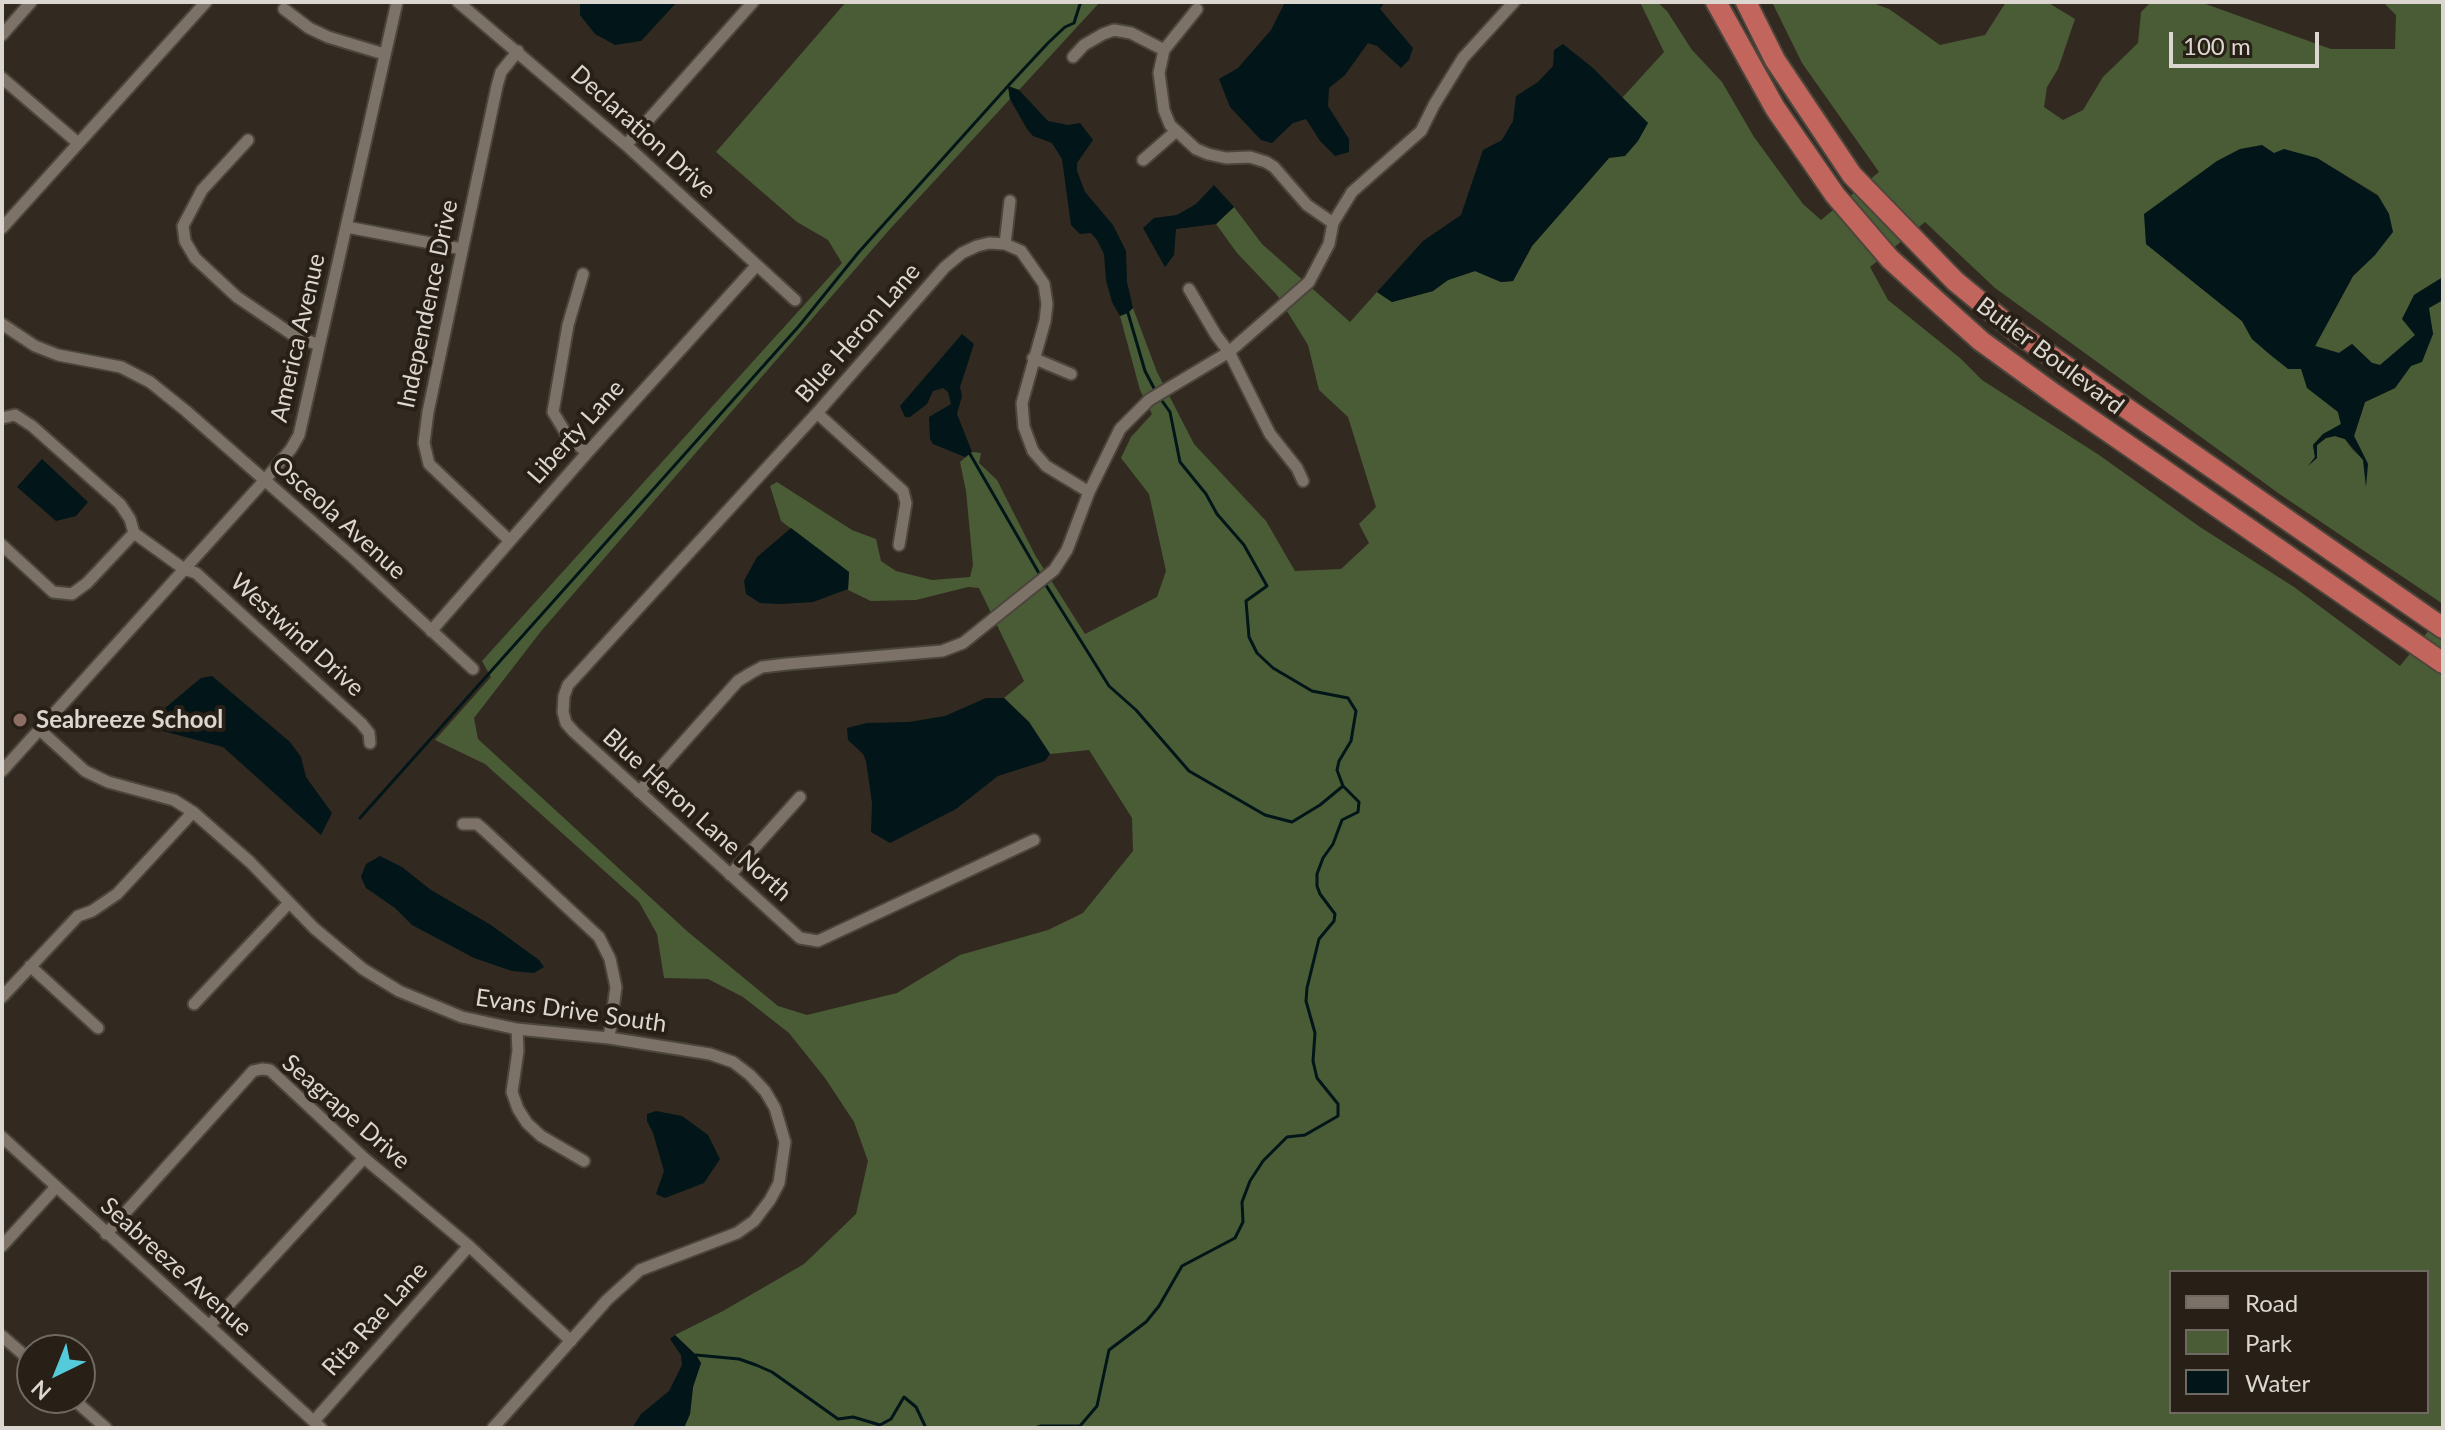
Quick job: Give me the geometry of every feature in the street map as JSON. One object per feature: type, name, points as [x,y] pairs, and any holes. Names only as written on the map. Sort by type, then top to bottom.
[{"type":"highway","name":"Butler Boulevard","points":[[1716,2],[1775,108],[1835,195],[1890,259],[1981,341],[2443,663]]},
{"type":"highway","name":"Butler Boulevard","points":[[1746,2],[1775,60],[1852,175],[1955,281],[2018,333],[2443,628]]},
{"type":"street","points":[[2,35],[31,2]]},
{"type":"street","points":[[2,228],[206,2]]},
{"type":"street","name":"America Avenue","points":[[2,771],[264,481],[299,435],[397,2]]},
{"type":"street","name":"Declaration Drive","points":[[458,2],[626,145],[795,300]]},
{"type":"street","points":[[626,145],[753,2]]},
{"type":"street","points":[[639,792],[738,681],[762,667],[942,651],[963,643],[1054,570],[1067,550],[1089,492],[1120,429],[1149,400],[1229,352],[1309,282],[1329,244],[1333,223],[1352,192],[1421,131],[1463,58],[1514,2]]},
{"type":"street","points":[[284,9],[309,28],[328,37],[384,54]]},
{"type":"street","points":[[1197,9],[1164,50],[1159,73],[1164,110],[1175,132],[1196,149],[1208,154],[1226,158],[1250,157],[1266,162],[1307,205],[1333,223]]},
{"type":"street","points":[[1073,57],[1084,45],[1114,30],[1131,33],[1164,50]]},
{"type":"street","name":"Independence Drive","points":[[509,540],[438,473],[425,456],[428,412],[501,72],[518,51]]},
{"type":"street","points":[[2,78],[78,143]]},
{"type":"street","points":[[1143,160],[1175,132]]},
{"type":"street","points":[[248,140],[202,190],[183,226],[189,251],[230,291],[266,319],[293,335],[319,345]]},
{"type":"street","points":[[1010,201],[1005,244],[1021,251],[1034,266],[1044,284],[1047,304],[1022,403],[1024,427],[1033,451],[1046,466],[1089,492]]},
{"type":"street","points":[[347,227],[462,249]]},
{"type":"street","name":"Blue Heron Lane","points":[[563,705],[568,685],[817,413],[945,267],[977,246],[1005,244]]},
{"type":"street","name":"Liberty Lane","points":[[431,631],[757,265]]},
{"type":"street","points":[[583,274],[568,325],[553,412],[567,435],[587,453]]},
{"type":"street","points":[[1189,289],[1229,352],[1270,434],[1297,468],[1303,481]]},
{"type":"street","name":"Osceola Avenue","points":[[2,324],[35,346],[58,355],[121,367],[150,382],[473,669]]},
{"type":"street","points":[[1033,358],[1071,374]]},
{"type":"street","points":[[817,413],[903,491],[906,503],[899,545]]},
{"type":"street","points":[[2,418],[15,415],[32,426],[120,504],[130,519],[134,533],[87,583],[72,594],[53,592],[2,545]]},
{"type":"street","name":"Westwind Drive","points":[[134,533],[184,569],[196,573],[361,723],[369,733],[370,743]]},
{"type":"street","name":"Blue Heron Lane North","points":[[563,705],[566,723],[574,732],[800,938],[818,941],[1034,840]]},
{"type":"street","name":"Evans Drive South","points":[[40,730],[85,771],[108,782],[174,800],[193,812],[250,862],[288,904],[363,969],[399,991],[462,1017],[517,1029],[609,1038],[710,1054],[742,1068],[765,1091],[775,1108],[785,1142],[779,1183],[754,1221],[737,1233],[640,1270],[607,1300],[493,1428]]},
{"type":"street","points":[[730,875],[800,797]]},
{"type":"street","points":[[2,997],[78,916],[117,894],[193,812]]},
{"type":"street","points":[[463,824],[477,824],[599,937],[610,959],[616,987],[609,1038]]},
{"type":"street","points":[[194,1004],[288,904]]},
{"type":"street","points":[[30,966],[98,1028]]},
{"type":"street","points":[[517,1029],[518,1051],[512,1092],[518,1109],[541,1136],[584,1161]]},
{"type":"street","name":"Seagrape Drive","points":[[106,1234],[253,1071],[270,1070],[364,1158],[469,1246],[571,1341]]},
{"type":"street","name":"Seabreeze Avenue","points":[[2,1137],[318,1424]]},
{"type":"street","points":[[210,1325],[364,1158]]},
{"type":"street","points":[[2,1246],[55,1188]]},
{"type":"street","name":"Rita Rae Lane","points":[[318,1424],[469,1246]]},
{"type":"street","points":[[90,1414],[106,1428]]},
{"type":"green space","points":[[846,2],[1100,2],[1019,90],[1008,86],[1010,99],[890,229],[542,630],[474,718],[478,739],[688,932],[778,1006],[807,1015],[897,993],[960,955],[1048,930],[1083,913],[1133,851],[1132,818],[1089,750],[1050,754],[1029,722],[1004,698],[1024,681],[979,588],[968,587],[916,600],[871,601],[848,590],[849,572],[781,521],[770,486],[777,482],[852,530],[876,539],[881,561],[896,571],[932,580],[970,577],[973,565],[960,462],[972,452],[981,453],[979,463],[997,480],[1035,555],[1085,634],[1157,597],[1166,571],[1149,494],[1121,458],[1131,437],[1152,414],[1140,390],[1120,316],[1133,308],[1157,372],[1194,444],[1266,521],[1295,571],[1341,569],[1369,543],[1359,524],[1376,507],[1348,417],[1319,390],[1308,345],[1277,295],[1237,253],[1216,224],[1234,207],[1262,244],[1350,322],[1377,292],[1392,302],[1433,291],[1448,280],[1475,271],[1501,282],[1513,281],[1532,246],[1609,158],[1648,123],[1622,98],[1664,52],[1640,2],[1657,2],[1667,11],[1692,50],[1722,82],[1754,137],[1803,204],[1821,220],[1879,172],[1802,63],[1772,2],[1870,2],[1889,9],[1940,45],[1985,35],[2006,2],[2047,2],[2075,19],[2058,69],[2047,87],[2044,107],[2063,120],[2083,110],[2103,77],[2138,43],[2141,12],[2151,2],[2200,2],[2331,49],[2395,49],[2396,15],[2383,2],[2443,2],[2443,277],[2414,295],[2416,335],[2402,348],[2380,365],[2372,363],[2352,344],[2339,353],[2315,346],[2353,276],[2375,255],[2389,214],[2378,195],[2317,158],[2146,244],[2242,321],[2252,339],[2301,369],[2338,412],[2341,425],[2323,434],[2313,445],[2313,460],[2317,457],[2317,445],[2335,436],[2345,439],[2368,464],[2354,436],[2365,402],[2395,388],[2433,334],[2428,308],[2443,300],[2443,604],[2281,495],[1995,288],[1925,222],[1870,267],[1888,300],[1960,358],[1982,380],[2294,587],[2400,666],[2443,613],[2443,1428],[684,1428],[701,1363],[675,1335],[804,1264],[856,1214],[868,1161],[854,1122],[825,1078],[789,1033],[743,997],[708,979],[664,978],[657,934],[639,902],[485,764],[435,740],[491,677],[482,661],[842,263],[828,240],[797,222],[716,152]]},
{"type":"water","points":[[580,2],[677,2],[641,41],[615,45],[595,34],[580,15]]},
{"type":"water","points":[[1285,2],[1385,2],[1380,9],[1413,48],[1409,60],[1401,68],[1377,46],[1368,43],[1345,75],[1329,88],[1328,106],[1349,139],[1349,152],[1335,156],[1320,141],[1306,119],[1293,123],[1272,143],[1261,140],[1230,107],[1219,79],[1238,68],[1271,30]]},
{"type":"water","points":[[1563,44],[1593,68],[1648,123],[1638,141],[1625,156],[1609,158],[1532,246],[1513,281],[1501,282],[1475,271],[1448,280],[1433,291],[1392,302],[1377,292],[1423,241],[1461,215],[1483,150],[1502,140],[1513,121],[1516,96],[1538,82],[1553,66],[1554,50]]},
{"type":"water","points":[[1008,86],[1019,90],[1048,121],[1068,125],[1080,123],[1093,140],[1077,163],[1077,171],[1085,192],[1113,225],[1126,251],[1127,282],[1133,308],[1128,313],[1120,316],[1112,302],[1104,254],[1097,240],[1091,233],[1080,234],[1071,225],[1062,159],[1052,143],[1033,136],[1027,129],[1010,99]]},
{"type":"water","points":[[2262,145],[2274,153],[2284,149],[2317,158],[2378,196],[2389,214],[2393,232],[2353,276],[2315,346],[2339,353],[2352,344],[2372,363],[2380,365],[2415,335],[2402,319],[2414,295],[2443,277],[2443,300],[2429,308],[2433,334],[2422,362],[2411,366],[2395,388],[2365,402],[2354,436],[2368,464],[2366,487],[2363,460],[2345,439],[2335,436],[2326,438],[2317,445],[2317,458],[2308,466],[2315,457],[2313,445],[2323,434],[2341,424],[2338,412],[2307,388],[2301,369],[2288,369],[2268,353],[2252,339],[2242,321],[2146,244],[2144,214],[2217,161],[2240,149]]},
{"type":"water","points":[[1214,185],[1234,207],[1216,224],[1176,229],[1174,255],[1165,267],[1143,228],[1154,218],[1177,215],[1196,204]]},
{"type":"water","points":[[962,334],[974,344],[960,387],[962,396],[957,414],[972,452],[965,457],[933,444],[930,439],[929,417],[951,404],[948,392],[943,388],[933,391],[927,404],[910,417],[905,417],[900,406]]},
{"type":"water","points":[[42,459],[88,502],[76,516],[56,521],[17,487]]},
{"type":"water","points":[[791,528],[849,572],[848,589],[813,602],[781,604],[760,603],[746,594],[744,581],[757,557]]},
{"type":"water","points":[[212,676],[290,742],[301,757],[306,777],[332,813],[321,835],[223,747],[159,730],[165,708],[201,678]]},
{"type":"water","points":[[986,698],[1004,698],[1029,722],[1050,754],[1045,761],[998,776],[956,809],[890,843],[871,832],[872,803],[866,761],[848,740],[847,728],[867,723],[909,722],[945,716]]},
{"type":"water","points":[[380,856],[491,925],[544,967],[534,973],[512,971],[474,958],[412,925],[395,908],[366,888],[361,877],[366,864]]},
{"type":"water","points":[[656,1111],[682,1116],[708,1135],[720,1159],[704,1183],[665,1198],[656,1194],[664,1171],[647,1121],[647,1114]]},
{"type":"water","points":[[675,1335],[701,1363],[684,1428],[632,1428],[641,1414],[669,1391],[682,1365],[681,1355],[670,1339]]},
{"type":"waterway","points":[[360,818],[799,326],[858,253],[1048,43],[1074,23],[1083,2]]},
{"type":"waterway","points":[[1128,313],[1145,371],[1156,392]]},
{"type":"waterway","points":[[1035,1428],[1080,1426],[1097,1406],[1109,1350],[1146,1322],[1182,1266],[1235,1238],[1243,1222],[1242,1202],[1250,1181],[1263,1161],[1287,1137],[1305,1135],[1338,1116],[1338,1104],[1317,1078],[1313,1061],[1315,1033],[1306,1001],[1319,939],[1334,921],[1335,914],[1320,894],[1317,874],[1342,820],[1358,812],[1359,802],[1343,786],[1337,770],[1351,741],[1356,711],[1348,698],[1312,691],[1273,668],[1257,653],[1249,637],[1246,601],[1267,586],[1244,545],[1217,514],[1206,494],[1180,462],[1170,412],[1160,398]]},
{"type":"waterway","points":[[970,454],[1040,575]]},
{"type":"waterway","points":[[1044,582],[1109,686],[1136,710],[1189,771],[1265,815],[1292,822],[1343,786]]},
{"type":"waterway","points":[[696,1355],[739,1359],[772,1372],[838,1419],[853,1417],[880,1425],[891,1419],[904,1397],[916,1407],[926,1428]]},
{"type":"place","name":"Seabreeze School","points":[[20,720]]}]
